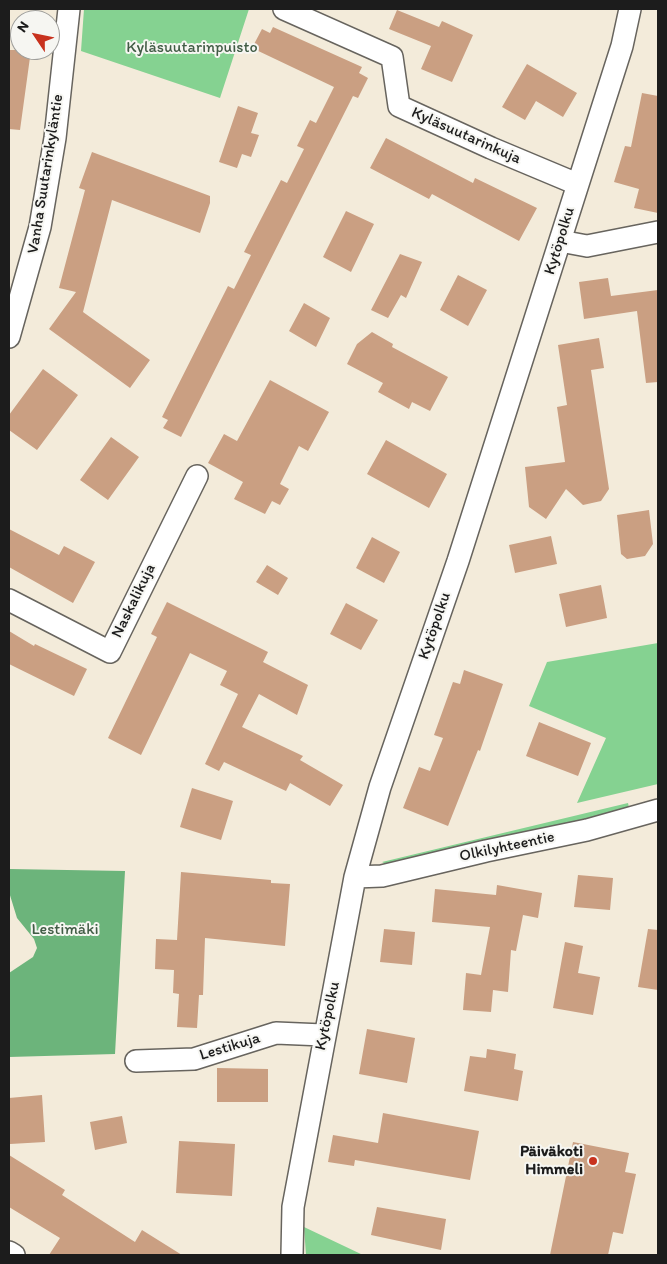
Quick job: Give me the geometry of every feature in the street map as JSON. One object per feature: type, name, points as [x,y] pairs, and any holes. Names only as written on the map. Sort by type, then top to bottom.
[{"type":"street","name":"Vanha Suutarinkyläntie","points":[[9,337],[40,227],[55,138],[69,9]]},
{"type":"street","name":"Kyläsuutarinkuja","points":[[284,9],[392,56],[399,106],[491,148],[577,184]]},
{"type":"street","name":"Kytöpolku","points":[[292,1255],[293,1208],[323,1035],[355,877],[380,787],[458,561],[622,46],[630,9]]},
{"type":"street","points":[[560,240],[587,246],[658,232]]},
{"type":"street","name":"Naskalikuja","points":[[9,600],[110,652],[197,476]]},
{"type":"street","name":"Olkilyhteentie","points":[[355,877],[382,876],[486,851],[587,830],[658,810]]},
{"type":"street","name":"Lestikuja","points":[[136,1061],[194,1059],[276,1033],[323,1035]]},
{"type":"street","points":[[9,1252],[14,1255]]},
{"type":"green space","name":"Kyläsuutarinpuisto","points":[[84,9],[249,9],[220,98],[81,51]]},
{"type":"green space","points":[[658,643],[658,784],[577,803],[606,738],[529,706],[547,662]]},
{"type":"green space","points":[[628,803],[630,812],[392,867],[382,862]]},
{"type":"green space","name":"Lestimäki","points":[[9,869],[125,871],[115,1054],[9,1057],[9,973],[33,957],[37,948],[34,939],[17,918],[9,892]]},
{"type":"green space","points":[[304,1227],[363,1255],[306,1255]]},
{"type":"building","points":[[397,10],[439,27],[442,21],[473,35],[452,82],[421,69],[431,46],[389,29]]},
{"type":"building","points":[[273,27],[362,67],[359,73],[368,78],[358,98],[353,96],[181,437],[163,428],[168,420],[162,417],[228,286],[234,289],[251,255],[244,252],[281,180],[287,183],[304,149],[297,146],[310,120],[316,123],[334,87],[252,48],[262,29],[270,33]]},
{"type":"building","points":[[10,50],[10,60],[30,60],[20,130],[9,129]]},
{"type":"building","points":[[527,64],[577,93],[563,117],[536,101],[525,120],[502,107]]},
{"type":"building","points":[[642,93],[658,96],[658,213],[634,208],[639,189],[614,182],[625,146],[631,147]]},
{"type":"building","points":[[238,106],[258,113],[251,133],[259,135],[251,157],[242,154],[237,168],[219,162]]},
{"type":"building","points":[[386,138],[473,183],[475,178],[537,208],[519,241],[432,194],[429,199],[370,168]]},
{"type":"building","points":[[92,152],[210,196],[210,203],[200,233],[112,200],[83,312],[150,360],[130,388],[49,329],[76,292],[59,288],[85,190],[79,188]]},
{"type":"building","points":[[346,211],[374,224],[351,272],[323,257]]},
{"type":"building","points":[[400,254],[422,262],[406,298],[401,295],[388,318],[371,310]]},
{"type":"building","points":[[458,275],[487,290],[468,326],[440,310]]},
{"type":"building","points":[[608,278],[611,296],[658,290],[658,382],[646,383],[637,311],[584,319],[579,282]]},
{"type":"building","points":[[304,303],[330,318],[316,347],[289,331]]},
{"type":"building","points":[[372,332],[393,344],[392,347],[448,377],[430,411],[412,402],[409,409],[378,392],[383,383],[347,364],[357,344]]},
{"type":"building","points":[[599,338],[604,368],[591,370],[609,489],[601,501],[583,505],[566,489],[546,519],[529,507],[525,467],[565,462],[557,407],[567,405],[558,345]]},
{"type":"building","points":[[43,369],[78,395],[37,450],[9,430],[9,415]]},
{"type":"building","points":[[270,380],[329,412],[308,451],[299,446],[280,484],[289,489],[280,505],[272,501],[265,514],[234,499],[243,482],[208,463],[224,434],[237,441]]},
{"type":"building","points":[[111,437],[139,457],[108,500],[80,480]]},
{"type":"building","points":[[386,440],[447,474],[429,508],[367,474]]},
{"type":"building","points":[[649,510],[653,544],[645,556],[627,559],[621,554],[617,515]]},
{"type":"building","points":[[9,529],[59,555],[64,546],[95,562],[73,603],[9,567]]},
{"type":"building","points":[[551,536],[557,564],[515,573],[509,545]]},
{"type":"building","points":[[372,537],[400,552],[384,583],[356,568]]},
{"type":"building","points":[[267,565],[288,578],[278,595],[256,582]]},
{"type":"building","points":[[601,585],[607,618],[566,627],[559,594]]},
{"type":"building","points":[[167,602],[268,652],[263,662],[308,685],[297,715],[259,694],[242,727],[303,756],[300,760],[343,785],[330,806],[290,783],[286,791],[224,762],[219,771],[205,764],[238,694],[220,685],[227,671],[190,653],[141,755],[108,738],[157,637],[151,634]]},
{"type":"building","points":[[346,603],[378,620],[361,650],[330,634]]},
{"type":"building","points":[[9,631],[34,646],[35,644],[87,669],[74,696],[9,664]]},
{"type":"building","points":[[464,670],[503,684],[480,751],[478,750],[448,826],[403,808],[419,767],[430,771],[443,738],[434,735],[453,682],[460,684]]},
{"type":"building","points":[[539,722],[591,743],[578,776],[526,756]]},
{"type":"building","points":[[192,788],[233,801],[221,840],[180,827]]},
{"type":"building","points":[[181,872],[271,880],[271,883],[290,884],[285,946],[205,938],[203,995],[199,995],[197,1028],[177,1027],[179,994],[173,993],[174,970],[155,969],[156,939],[177,940]]},
{"type":"building","points":[[578,875],[613,878],[610,910],[574,907]]},
{"type":"building","points":[[497,885],[542,893],[538,918],[523,915],[516,951],[511,950],[508,992],[493,990],[491,1012],[463,1010],[466,973],[481,975],[490,927],[432,922],[435,889],[496,895]]},
{"type":"building","points":[[384,929],[415,932],[412,965],[380,962]]},
{"type":"building","points":[[648,929],[658,930],[658,990],[638,987]]},
{"type":"building","points":[[565,942],[583,946],[578,973],[600,977],[593,1015],[553,1008]]},
{"type":"building","points":[[367,1029],[415,1038],[407,1083],[359,1074]]},
{"type":"building","points":[[487,1049],[516,1054],[514,1069],[523,1071],[518,1101],[464,1091],[470,1056],[486,1058]]},
{"type":"building","points":[[217,1068],[268,1069],[268,1102],[217,1102]]},
{"type":"building","points":[[42,1095],[45,1142],[10,1144],[9,1098]]},
{"type":"building","points":[[383,1113],[479,1131],[470,1180],[355,1160],[354,1166],[328,1162],[333,1135],[378,1143]]},
{"type":"building","points":[[122,1116],[127,1143],[95,1150],[90,1122]]},
{"type":"building","points":[[179,1141],[235,1144],[232,1196],[176,1193]]},
{"type":"building","points":[[573,1142],[629,1153],[625,1172],[636,1174],[623,1234],[613,1232],[608,1255],[550,1255]]},
{"type":"building","points":[[9,1155],[65,1190],[62,1195],[135,1242],[142,1230],[182,1255],[49,1255],[60,1238],[9,1207]]},
{"type":"building","points":[[377,1207],[446,1219],[441,1250],[371,1235]]},
{"type":"place","name":"Päiväkoti Himmeli","points":[[593,1161]]}]
